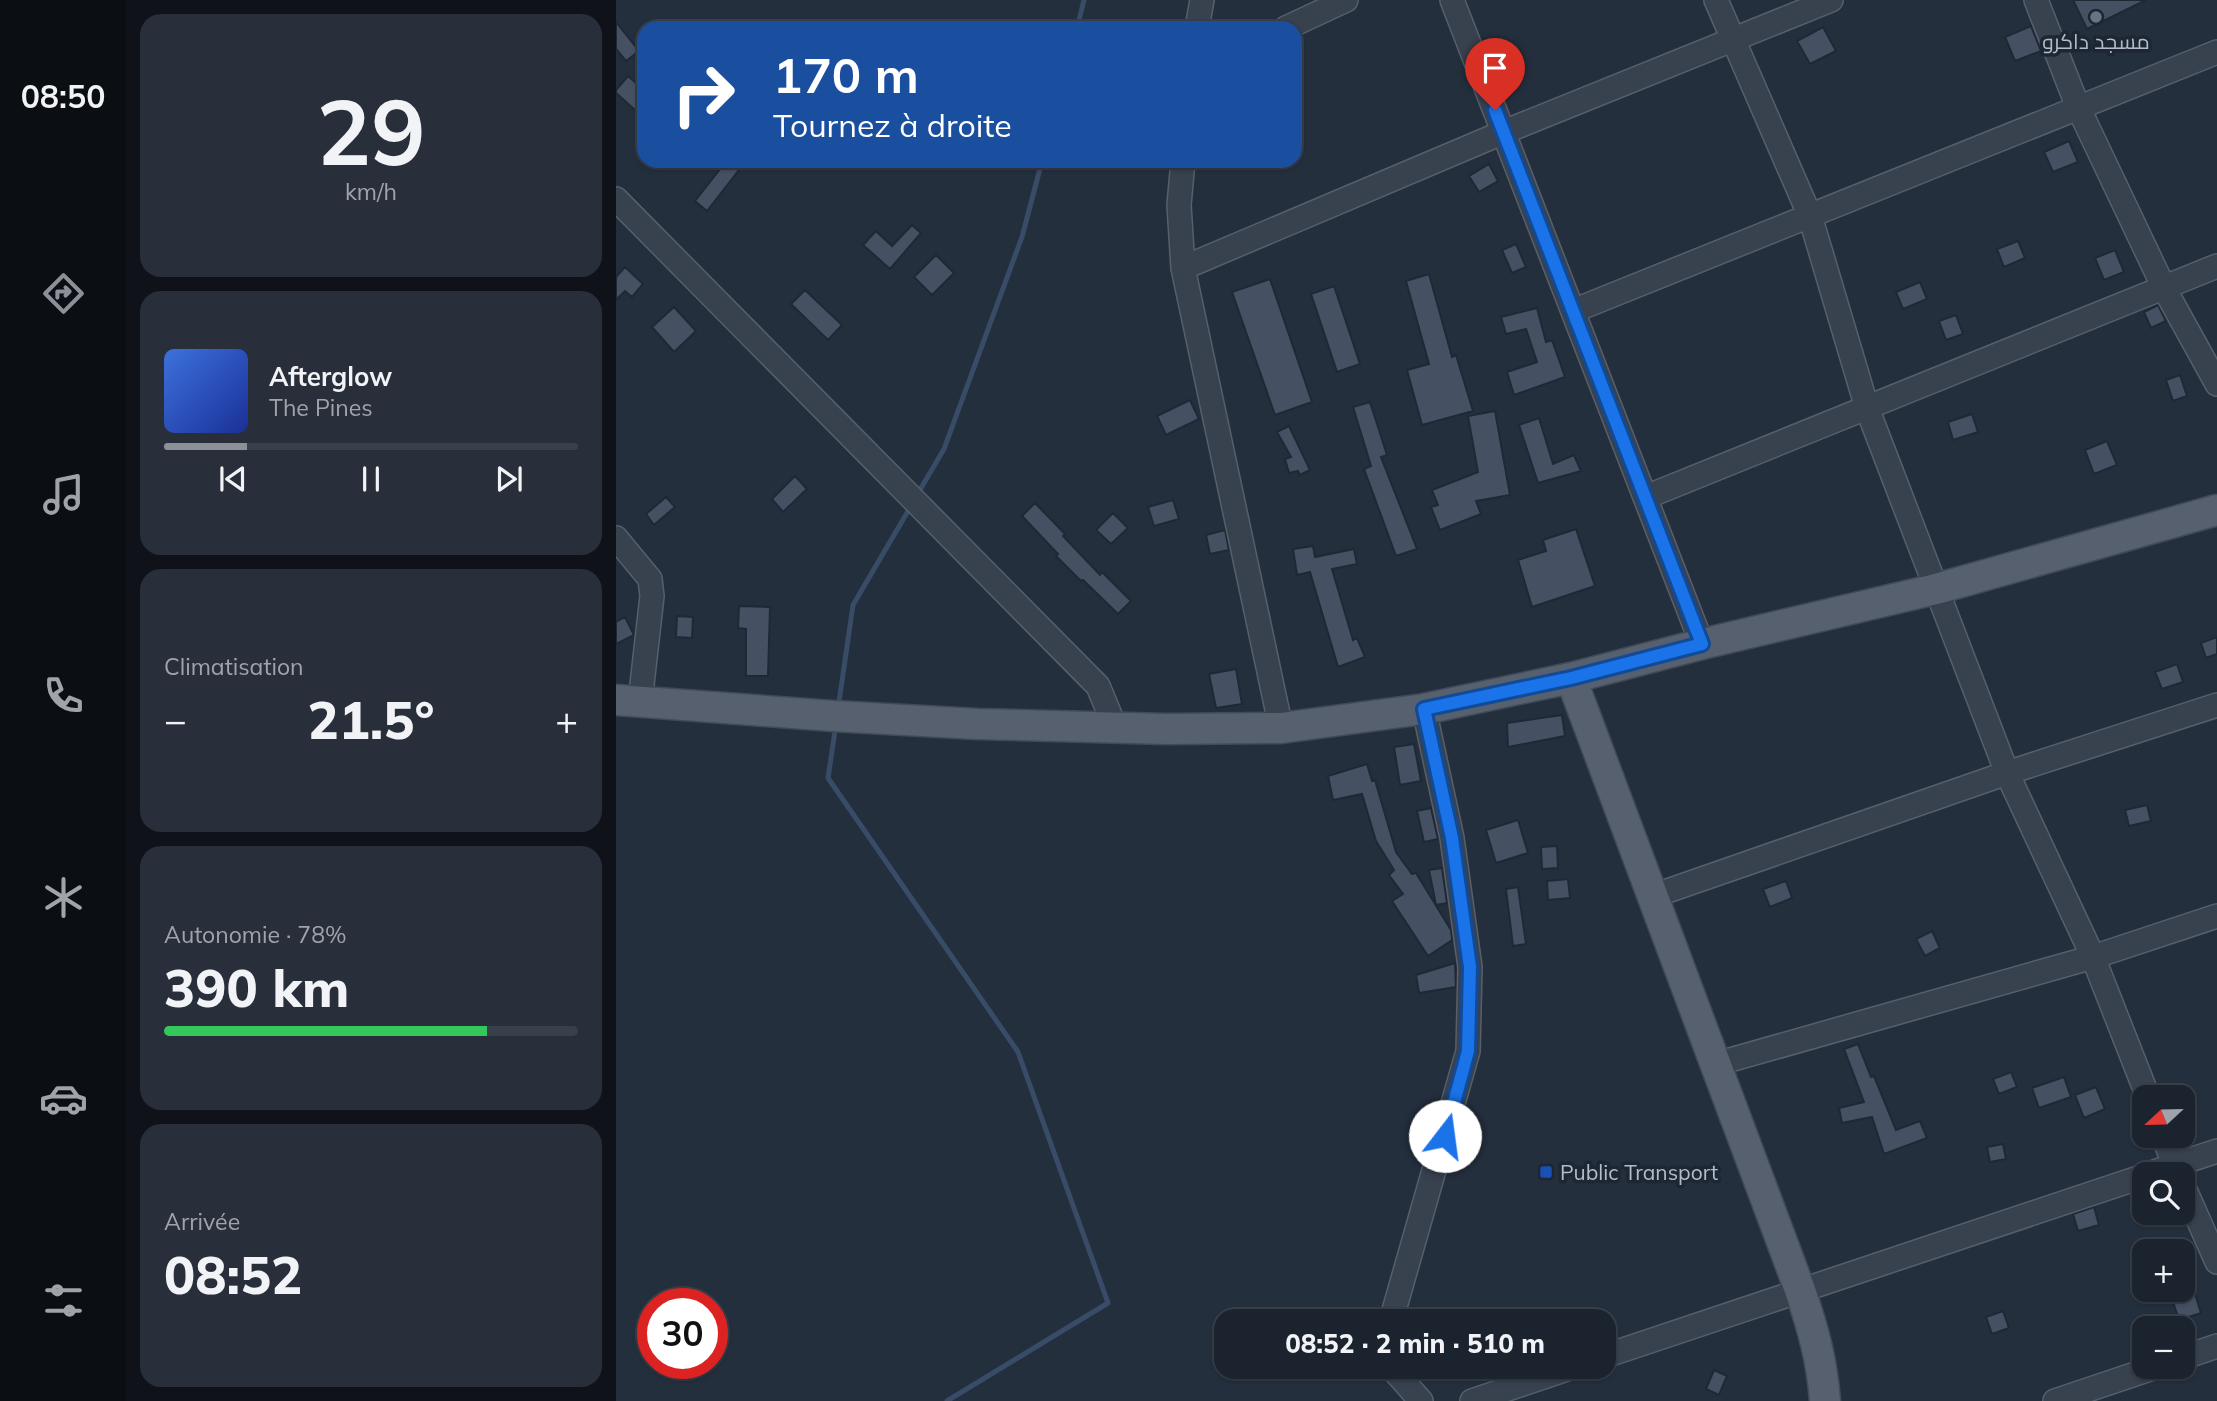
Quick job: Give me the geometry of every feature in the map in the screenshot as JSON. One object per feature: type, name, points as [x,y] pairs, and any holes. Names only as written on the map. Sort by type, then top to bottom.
[{"type":"main road","points":[[628,701],[977,724],[1281,727],[1424,709],[1571,678],[1936,589],[2217,510]]},
{"type":"main road","points":[[1571,678],[1800,1290],[1823,1368],[1825,1401]]},
{"type":"street","points":[[1199,21],[1202,0]]},
{"type":"street","points":[[1301,21],[1346,0]]},
{"type":"street","points":[[1452,0],[1702,644]]},
{"type":"street","points":[[1716,0],[1810,216],[1867,408],[2007,773],[2093,957],[2143,1085]]},
{"type":"street","points":[[1183,268],[1504,132],[1831,0]]},
{"type":"street","points":[[2036,0],[2078,107],[2164,288],[2217,384]]},
{"type":"street","points":[[1573,311],[2217,52]]},
{"type":"street","points":[[1182,168],[1179,205],[1183,268],[1281,727]]},
{"type":"street","points":[[616,199],[1098,686],[1115,727]]},
{"type":"street","points":[[1646,497],[2217,266]]},
{"type":"street","points":[[616,537],[650,579],[652,596],[628,701]]},
{"type":"street","points":[[1653,896],[2007,773],[2217,705]]},
{"type":"street","points":[[1394,1309],[1468,1051],[1470,967],[1452,838],[1424,709]]},
{"type":"street","points":[[1716,1064],[2093,957],[2217,916]]},
{"type":"street","points":[[2195,1164],[2217,1151]]},
{"type":"street","points":[[1616,1352],[2132,1180]]},
{"type":"street","points":[[2195,1212],[2217,1262]]},
{"type":"street","points":[[2195,1354],[2217,1346]]},
{"type":"street","points":[[2055,1401],[2132,1375]]},
{"type":"street","points":[[1402,1379],[1421,1401]]},
{"type":"street","points":[[1472,1401],[1537,1379]]},
{"type":"building","name":"مسجد داكرو","points":[[2073,0],[2146,0],[2087,29]]},
{"type":"building","points":[[616,22],[637,48],[637,53],[626,61],[616,49]]},
{"type":"building","points":[[2031,26],[2041,51],[2015,61],[2005,37]]},
{"type":"building","points":[[1823,27],[1836,51],[1810,64],[1797,41]]},
{"type":"building","points":[[628,76],[637,84],[637,112],[616,93]]},
{"type":"building","points":[[2069,141],[2078,162],[2053,172],[2044,152]]},
{"type":"building","points":[[1489,164],[1498,181],[1479,192],[1469,176]]},
{"type":"building","points":[[741,168],[707,211],[695,201],[720,169]]},
{"type":"building","points":[[912,225],[921,233],[890,269],[863,245],[876,231],[892,246]]},
{"type":"building","points":[[2018,241],[2025,258],[2004,267],[1997,249]]},
{"type":"building","points":[[1516,244],[1526,267],[1512,273],[1502,250]]},
{"type":"building","points":[[2115,250],[2124,272],[2104,280],[2095,258]]},
{"type":"building","points":[[936,255],[954,273],[932,295],[914,277]]},
{"type":"building","points":[[625,267],[643,284],[632,297],[625,291],[616,300],[616,277]]},
{"type":"building","points":[[1429,274],[1452,357],[1456,355],[1473,411],[1422,425],[1407,370],[1429,364],[1406,281]]},
{"type":"building","points":[[1270,279],[1312,402],[1275,415],[1232,292]]},
{"type":"building","points":[[1920,282],[1927,299],[1903,309],[1896,292]]},
{"type":"building","points":[[1334,286],[1360,364],[1337,372],[1311,294]]},
{"type":"building","points":[[805,290],[842,325],[828,340],[791,304]]},
{"type":"building","points":[[2158,305],[2166,321],[2151,328],[2144,312]]},
{"type":"building","points":[[674,307],[696,331],[674,352],[652,327]]},
{"type":"building","points":[[1537,308],[1546,342],[1552,340],[1565,377],[1514,395],[1507,372],[1537,362],[1526,329],[1506,334],[1501,317]]},
{"type":"building","points":[[1956,315],[1963,334],[1946,340],[1939,321]]},
{"type":"building","points":[[2180,375],[2187,396],[2173,401],[2166,380]]},
{"type":"building","points":[[1190,400],[1199,419],[1166,435],[1157,416]]},
{"type":"building","points":[[1370,402],[1387,455],[1381,457],[1417,549],[1396,556],[1364,469],[1371,466],[1353,407]]},
{"type":"building","points":[[1495,411],[1510,495],[1476,501],[1481,514],[1440,530],[1431,507],[1438,505],[1432,490],[1478,472],[1468,416]]},
{"type":"building","points":[[1972,414],[1978,432],[1953,440],[1948,422]]},
{"type":"building","points":[[1539,418],[1553,464],[1574,455],[1581,471],[1538,483],[1519,425]]},
{"type":"building","points":[[1289,426],[1310,470],[1300,475],[1298,471],[1289,473],[1285,459],[1291,457],[1277,432]]},
{"type":"building","points":[[2107,441],[2117,465],[2094,474],[2085,450]]},
{"type":"building","points":[[795,476],[807,489],[783,512],[772,499]]},
{"type":"building","points":[[666,497],[675,507],[654,525],[646,514]]},
{"type":"building","points":[[1173,500],[1179,519],[1154,526],[1148,507]]},
{"type":"building","points":[[1035,503],[1100,575],[1102,572],[1131,601],[1118,614],[1056,556],[1058,554],[1022,516]]},
{"type":"building","points":[[1113,513],[1128,528],[1111,544],[1096,530]]},
{"type":"building","points":[[1576,529],[1595,586],[1532,607],[1518,560],[1546,551],[1543,540]]},
{"type":"building","points":[[1225,530],[1229,550],[1210,554],[1206,535]]},
{"type":"building","points":[[1313,546],[1315,557],[1354,549],[1357,564],[1332,569],[1353,640],[1357,638],[1365,657],[1338,667],[1310,572],[1297,575],[1293,549]]},
{"type":"building","points":[[739,606],[770,607],[768,676],[746,676],[746,629],[738,628]]},
{"type":"building","points":[[677,616],[693,617],[692,638],[676,637]]},
{"type":"building","points":[[625,617],[634,635],[616,644],[616,622]]},
{"type":"building","points":[[2217,637],[2217,654],[2206,658],[2201,643]]},
{"type":"building","points":[[2177,664],[2183,682],[2162,689],[2155,672]]},
{"type":"building","points":[[1236,669],[1242,704],[1216,708],[1209,674]]},
{"type":"building","points":[[1562,715],[1565,736],[1508,747],[1507,723]]},
{"type":"building","points":[[1414,744],[1421,781],[1400,785],[1394,747]]},
{"type":"building","points":[[1367,764],[1372,781],[1375,780],[1396,852],[1412,874],[1416,873],[1451,930],[1452,940],[1428,956],[1392,901],[1403,894],[1389,875],[1394,870],[1376,841],[1362,794],[1333,800],[1328,776]]},
{"type":"building","points":[[2147,805],[2151,821],[2129,826],[2125,810]]},
{"type":"building","points":[[1431,808],[1438,839],[1424,842],[1417,811]]},
{"type":"building","points":[[1518,820],[1528,853],[1496,863],[1486,830]]},
{"type":"building","points":[[1557,846],[1558,868],[1542,869],[1541,847]]},
{"type":"building","points":[[1442,868],[1447,903],[1436,905],[1429,870]]},
{"type":"building","points":[[1568,879],[1570,898],[1548,900],[1547,881]]},
{"type":"building","points":[[1786,881],[1792,898],[1770,907],[1763,889]]},
{"type":"building","points":[[1518,887],[1526,944],[1513,946],[1506,889]]},
{"type":"building","points":[[1932,931],[1940,948],[1925,956],[1916,939]]},
{"type":"building","points":[[1455,963],[1456,987],[1419,993],[1416,975]]},
{"type":"building","points":[[1858,1044],[1896,1130],[1920,1121],[1927,1138],[1884,1154],[1872,1117],[1842,1123],[1839,1108],[1864,1102],[1844,1049]]},
{"type":"building","points":[[2011,1072],[2017,1087],[1999,1094],[1993,1079]]},
{"type":"building","points":[[2064,1077],[2071,1097],[2039,1108],[2032,1088]]},
{"type":"building","points":[[2096,1087],[2105,1109],[2084,1118],[2075,1095]]},
{"type":"building","points":[[2003,1144],[2006,1159],[1990,1162],[1987,1147]]},
{"type":"building","points":[[2094,1207],[2099,1225],[2078,1231],[2073,1214]]},
{"type":"building","points":[[2195,1294],[2201,1313],[2178,1316],[2173,1302],[2195,1302]]},
{"type":"building","points":[[2003,1311],[2009,1328],[1992,1334],[1986,1317]]},
{"type":"building","points":[[1714,1370],[1727,1376],[1719,1395],[1706,1389]]},
{"type":"waterway","points":[[1079,21],[1084,0]]},
{"type":"waterway","points":[[917,495],[944,449],[1022,237],[1040,168]]},
{"type":"waterway","points":[[839,702],[853,605],[911,506]]},
{"type":"waterway","points":[[835,731],[828,778],[1018,1052],[1108,1303],[947,1401]]},
{"type":"place","name":"مسجد داكرو","points":[[2096,17]]},
{"type":"place","name":"Public Transport","points":[[1546,1172]]},
{"type":"route","points":[[1445,1136],[1468,1051],[1470,967],[1452,838],[1424,709],[1571,678],[1702,644],[1495,110]]}]
